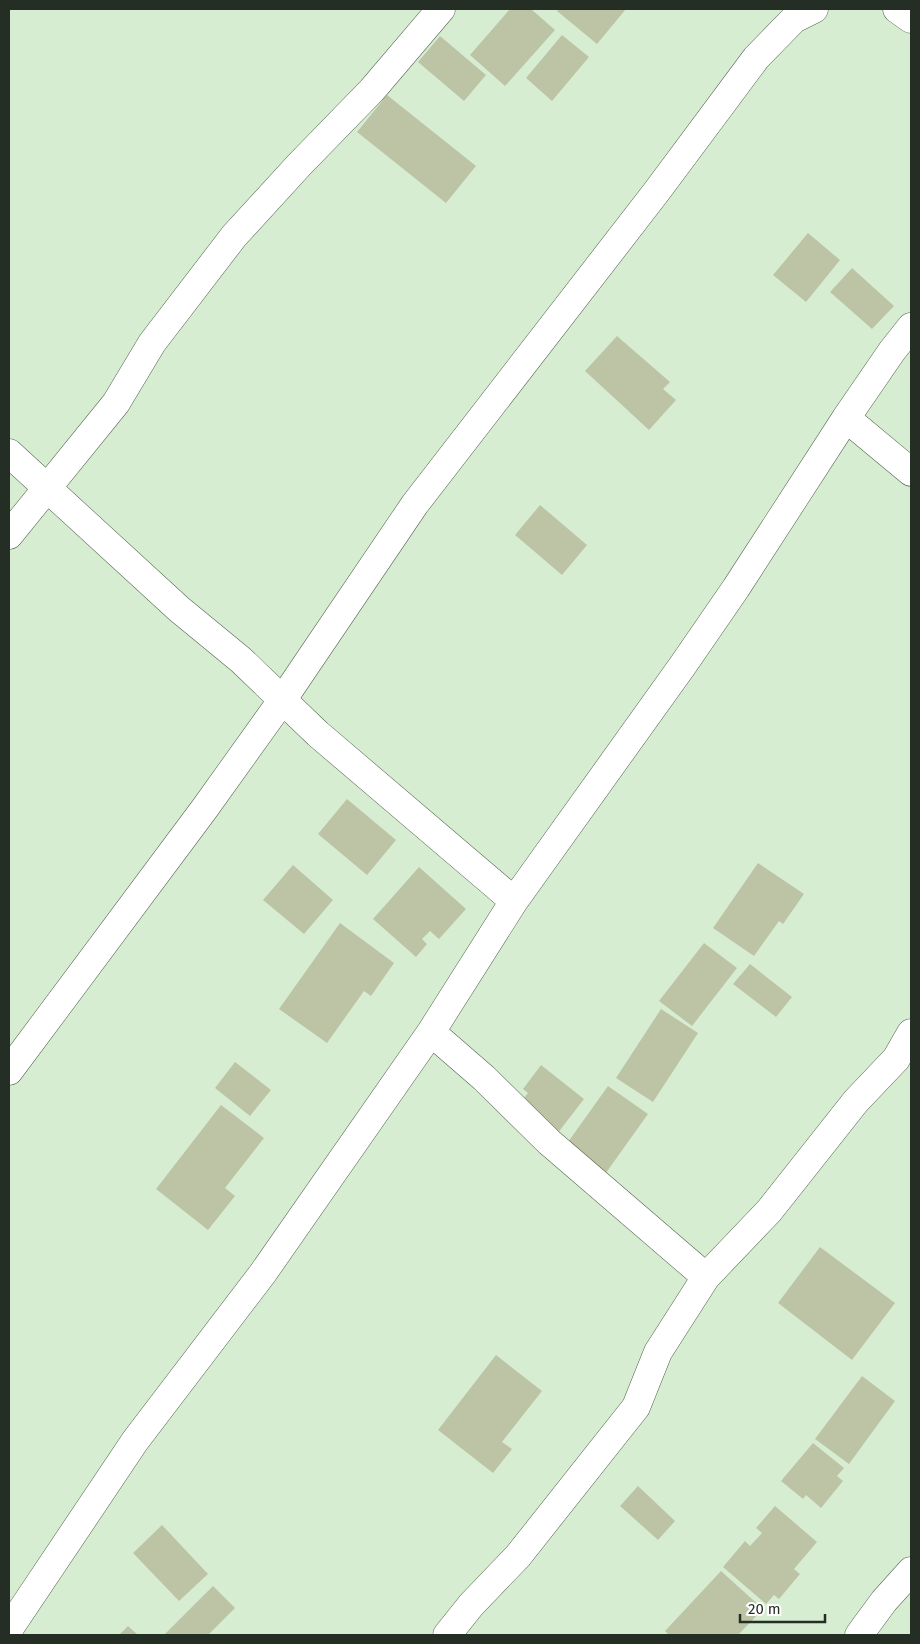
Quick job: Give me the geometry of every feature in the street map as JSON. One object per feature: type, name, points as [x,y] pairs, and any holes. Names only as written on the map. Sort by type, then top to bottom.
[{"type":"street","points":[[9,536],[116,403],[152,343],[234,236],[299,165],[372,90],[441,9]]},
{"type":"street","points":[[9,1071],[142,896],[283,699],[415,504],[674,169],[756,58],[794,20],[814,9]]},
{"type":"street","points":[[897,9],[911,19]]},
{"type":"street","points":[[9,1629],[135,1442],[263,1273],[431,1032],[514,901],[586,803],[736,588],[846,418],[892,351],[911,327]]},
{"type":"street","points":[[846,418],[911,472]]},
{"type":"street","points":[[9,453],[179,609],[241,660],[318,734],[514,901]]},
{"type":"street","points":[[431,1032],[484,1078],[549,1142],[706,1277]]},
{"type":"street","points":[[448,1635],[471,1605],[518,1556],[636,1407],[658,1352],[706,1277],[769,1211],[856,1101],[896,1059],[911,1033]]},
{"type":"street","points":[[859,1635],[884,1601],[911,1571]]},
{"type":"building","points":[[510,9],[531,9],[555,30],[505,86],[470,55]]},
{"type":"building","points":[[559,9],[626,9],[597,44],[557,11]]},
{"type":"building","points":[[562,35],[589,57],[552,101],[526,78]]},
{"type":"building","points":[[440,36],[486,75],[464,101],[418,62]]},
{"type":"building","points":[[387,95],[476,166],[446,203],[357,132]]},
{"type":"building","points":[[808,233],[840,260],[806,302],[773,275]]},
{"type":"building","points":[[852,268],[894,306],[872,329],[830,292]]},
{"type":"building","points":[[617,336],[670,382],[663,389],[676,400],[649,430],[585,371]]},
{"type":"building","points":[[540,505],[587,545],[562,575],[515,535]]},
{"type":"building","points":[[347,799],[396,840],[367,875],[318,834]]},
{"type":"building","points":[[758,863],[804,894],[783,924],[779,921],[754,956],[713,928]]},
{"type":"building","points":[[293,865],[333,900],[304,934],[263,900]]},
{"type":"building","points":[[419,867],[466,909],[439,939],[430,931],[422,939],[427,944],[416,957],[373,919]]},
{"type":"building","points":[[340,923],[394,963],[371,996],[364,991],[327,1043],[279,1009]]},
{"type":"building","points":[[704,943],[737,968],[692,1026],[659,1001]]},
{"type":"building","points":[[750,964],[792,997],[776,1017],[733,984]]},
{"type":"building","points":[[661,1009],[698,1033],[653,1102],[616,1078]]},
{"type":"building","points":[[235,1062],[271,1090],[250,1116],[215,1088]]},
{"type":"building","points":[[541,1065],[584,1099],[557,1134],[519,1104],[528,1093],[523,1089]]},
{"type":"building","points":[[608,1086],[648,1114],[603,1177],[568,1142]]},
{"type":"building","points":[[221,1105],[264,1138],[225,1188],[235,1196],[208,1230],[156,1189]]},
{"type":"building","points":[[820,1247],[895,1303],[852,1360],[778,1303]]},
{"type":"building","points":[[496,1355],[542,1391],[502,1442],[512,1449],[493,1473],[438,1430]]},
{"type":"building","points":[[862,1376],[895,1401],[849,1464],[815,1439]]},
{"type":"building","points":[[813,1443],[844,1468],[837,1476],[843,1481],[821,1508],[806,1495],[803,1499],[781,1481]]},
{"type":"building","points":[[638,1486],[675,1521],[658,1540],[620,1506]]},
{"type":"building","points":[[775,1506],[817,1542],[794,1569],[800,1574],[779,1599],[774,1595],[766,1604],[723,1567],[745,1541],[750,1546],[762,1533],[756,1528]]},
{"type":"building","points":[[162,1525],[208,1574],[179,1601],[133,1553]]},
{"type":"building","points":[[721,1571],[763,1609],[738,1635],[669,1635],[665,1631]]},
{"type":"building","points":[[213,1586],[235,1608],[208,1635],[164,1635]]},
{"type":"building","points":[[128,1626],[138,1635],[119,1635]]}]
